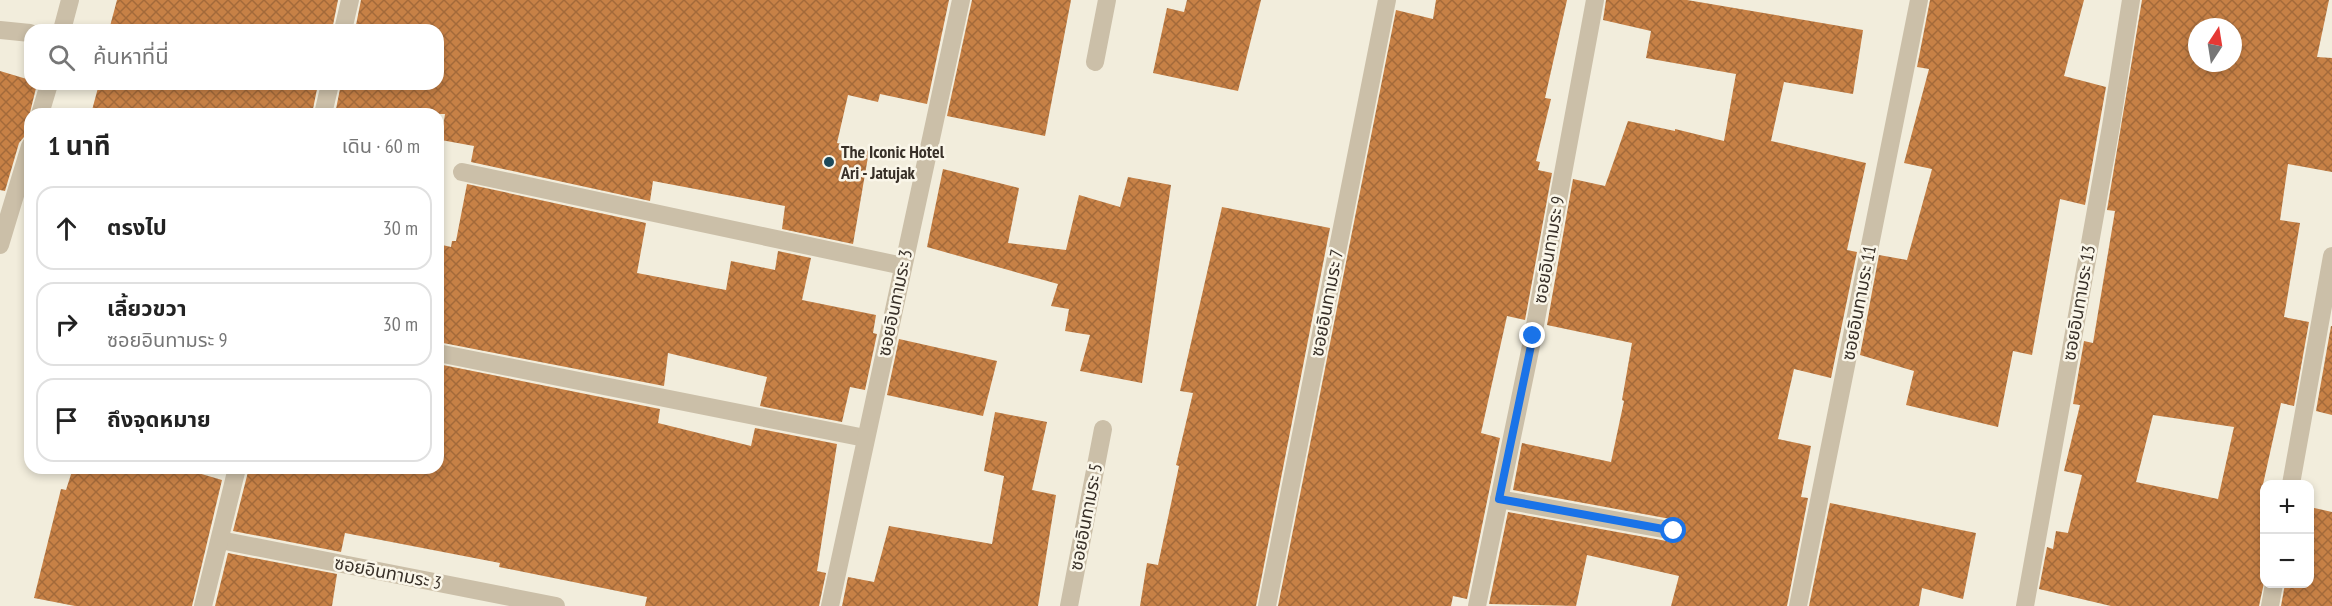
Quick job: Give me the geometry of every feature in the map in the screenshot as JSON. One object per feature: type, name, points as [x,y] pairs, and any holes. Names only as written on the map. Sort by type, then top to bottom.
[{"type":"street","points":[[64,24],[70,0]]},
{"type":"street","points":[[344,24],[350,0]]},
{"type":"street","name":"ซอยอินทามระ 3","points":[[830,606],[962,0]]},
{"type":"street","points":[[1095,62],[1107,0]]},
{"type":"street","name":"ซอยอินทามระ 7","points":[[1268,606],[1388,0]]},
{"type":"street","name":"ซอยอินทามระ 9","points":[[1477,606],[1533,336],[1595,0]]},
{"type":"street","name":"ซอยอินทามระ 11","points":[[1798,606],[1919,0]]},
{"type":"street","name":"ซอยอินทามระ 13","points":[[2025,606],[2111,126],[2131,0]]},
{"type":"street","points":[[0,30],[24,32]]},
{"type":"street","points":[[42,108],[47,90]]},
{"type":"street","points":[[324,108],[329,90]]},
{"type":"street","points":[[0,245],[24,166]]},
{"type":"street","points":[[462,172],[903,266]]},
{"type":"street","points":[[2292,480],[2332,256]]},
{"type":"street","points":[[444,354],[865,438]]},
{"type":"street","name":"ซอยอินทามระ 5","points":[[1069,606],[1103,429]]},
{"type":"street","points":[[203,606],[236,474]]},
{"type":"street","points":[[1499,499],[1674,531]]},
{"type":"street","name":"ซอยอินทามระ 3","points":[[220,540],[556,606]]},
{"type":"street","points":[[2270,606],[2273,588]]},
{"type":"building","points":[[117,0],[338,0],[333,24],[111,24]]},
{"type":"building","points":[[361,0],[949,0],[927,104],[880,94],[878,102],[848,95],[837,143],[869,151],[853,244],[782,229],[785,206],[653,181],[650,201],[471,162],[474,146],[444,141],[444,108],[336,108],[340,90],[444,90],[444,24],[356,24]]},
{"type":"building","points":[[972,0],[1071,0],[1045,136],[947,116]]},
{"type":"building","points":[[1187,0],[1261,0],[1238,91],[1153,73],[1167,8],[1184,12]]},
{"type":"building","points":[[1436,0],[1567,0],[1545,98],[1551,99],[1536,161],[1540,162],[1538,170],[1552,173],[1525,320],[1507,316],[1481,433],[1500,438],[1467,599],[1453,596],[1451,606],[1278,606],[1396,10],[1433,19]]},
{"type":"building","points":[[1606,0],[1687,0],[1863,30],[1853,94],[1784,82],[1771,141],[1866,163],[1847,250],[1857,252],[1831,378],[1794,369],[1778,439],[1811,446],[1801,497],[1808,498],[1787,606],[1671,606],[1679,576],[1587,555],[1576,606],[1489,604],[1508,512],[1672,542],[1678,541],[1685,534],[1684,527],[1676,520],[1513,490],[1522,443],[1611,462],[1624,401],[1622,400],[1632,343],[1547,325],[1573,179],[1605,186],[1628,121],[1724,141],[1736,74],[1646,58],[1651,31],[1603,20]]},
{"type":"building","points":[[1930,0],[2084,0],[2064,76],[2106,87],[2085,205],[2060,199],[2032,355],[2013,351],[1998,427],[1906,405],[1914,371],[1860,355],[1879,255],[1907,260],[1932,169],[1904,163],[1929,69],[1917,67]]},
{"type":"building","points":[[2142,0],[2329,0],[2317,57],[2332,58],[2332,172],[2288,164],[2280,220],[2300,223],[2284,317],[2309,322],[2294,406],[2281,403],[2264,480],[2260,480],[2260,588],[2263,588],[2259,606],[2111,606],[2039,589],[2047,547],[2053,549],[2056,531],[2068,533],[2082,475],[2064,471],[2080,405],[2073,404],[2084,341],[2093,343],[2115,211],[2107,210]],"holes":[[[2153,415],[2234,427],[2218,499],[2136,482]]]},
{"type":"building","points":[[0,71],[24,78],[24,90],[36,90],[31,108],[24,108],[24,137],[19,143],[5,191],[0,190]]},
{"type":"building","points":[[97,90],[317,90],[313,108],[93,108]]},
{"type":"building","points":[[943,169],[1019,188],[1008,243],[1066,250],[1079,195],[1120,207],[1128,177],[1171,185],[1142,383],[1080,371],[1090,335],[1065,331],[1069,309],[1051,306],[1058,284],[927,247]]},
{"type":"building","points":[[467,184],[646,223],[637,273],[726,290],[731,261],[775,270],[778,251],[811,258],[802,300],[876,315],[873,333],[877,334],[865,390],[850,387],[842,422],[760,406],[767,377],[668,353],[664,386],[444,343],[444,245],[451,247],[452,241],[456,241]]},
{"type":"building","points":[[1222,207],[1330,228],[1256,606],[1140,606],[1147,563],[1158,565],[1179,466],[1176,465],[1193,393],[1180,391]]},
{"type":"building","points":[[2332,326],[2332,415],[2316,411]]},
{"type":"building","points":[[899,339],[997,361],[983,416],[887,395]]},
{"type":"building","points":[[444,365],[660,409],[658,423],[751,446],[755,428],[837,444],[817,571],[826,573],[819,606],[645,606],[647,597],[499,567],[500,563],[345,533],[341,552],[233,531],[247,474],[444,474]]},
{"type":"building","points":[[995,412],[1047,422],[1032,490],[1056,495],[1038,606],[842,606],[848,577],[874,582],[889,526],[992,544],[1004,476],[984,471]]},
{"type":"building","points":[[71,474],[202,474],[222,480],[192,606],[75,606],[34,598],[61,489],[66,490]]},
{"type":"building","points":[[1830,503],[1976,533],[1963,599],[1922,588],[1919,606],[1809,606]]},
{"type":"building","points":[[2314,508],[2332,512],[2332,606],[2281,606],[2284,588],[2314,588]]},
{"type":"building","points":[[228,553],[337,574],[332,606],[215,606]]},
{"type":"place","name":"The Iconic Hotel Ari - Jatujak","points":[[829,162]]},
{"type":"route","points":[[1533,336],[1499,499],[1674,531]]}]
